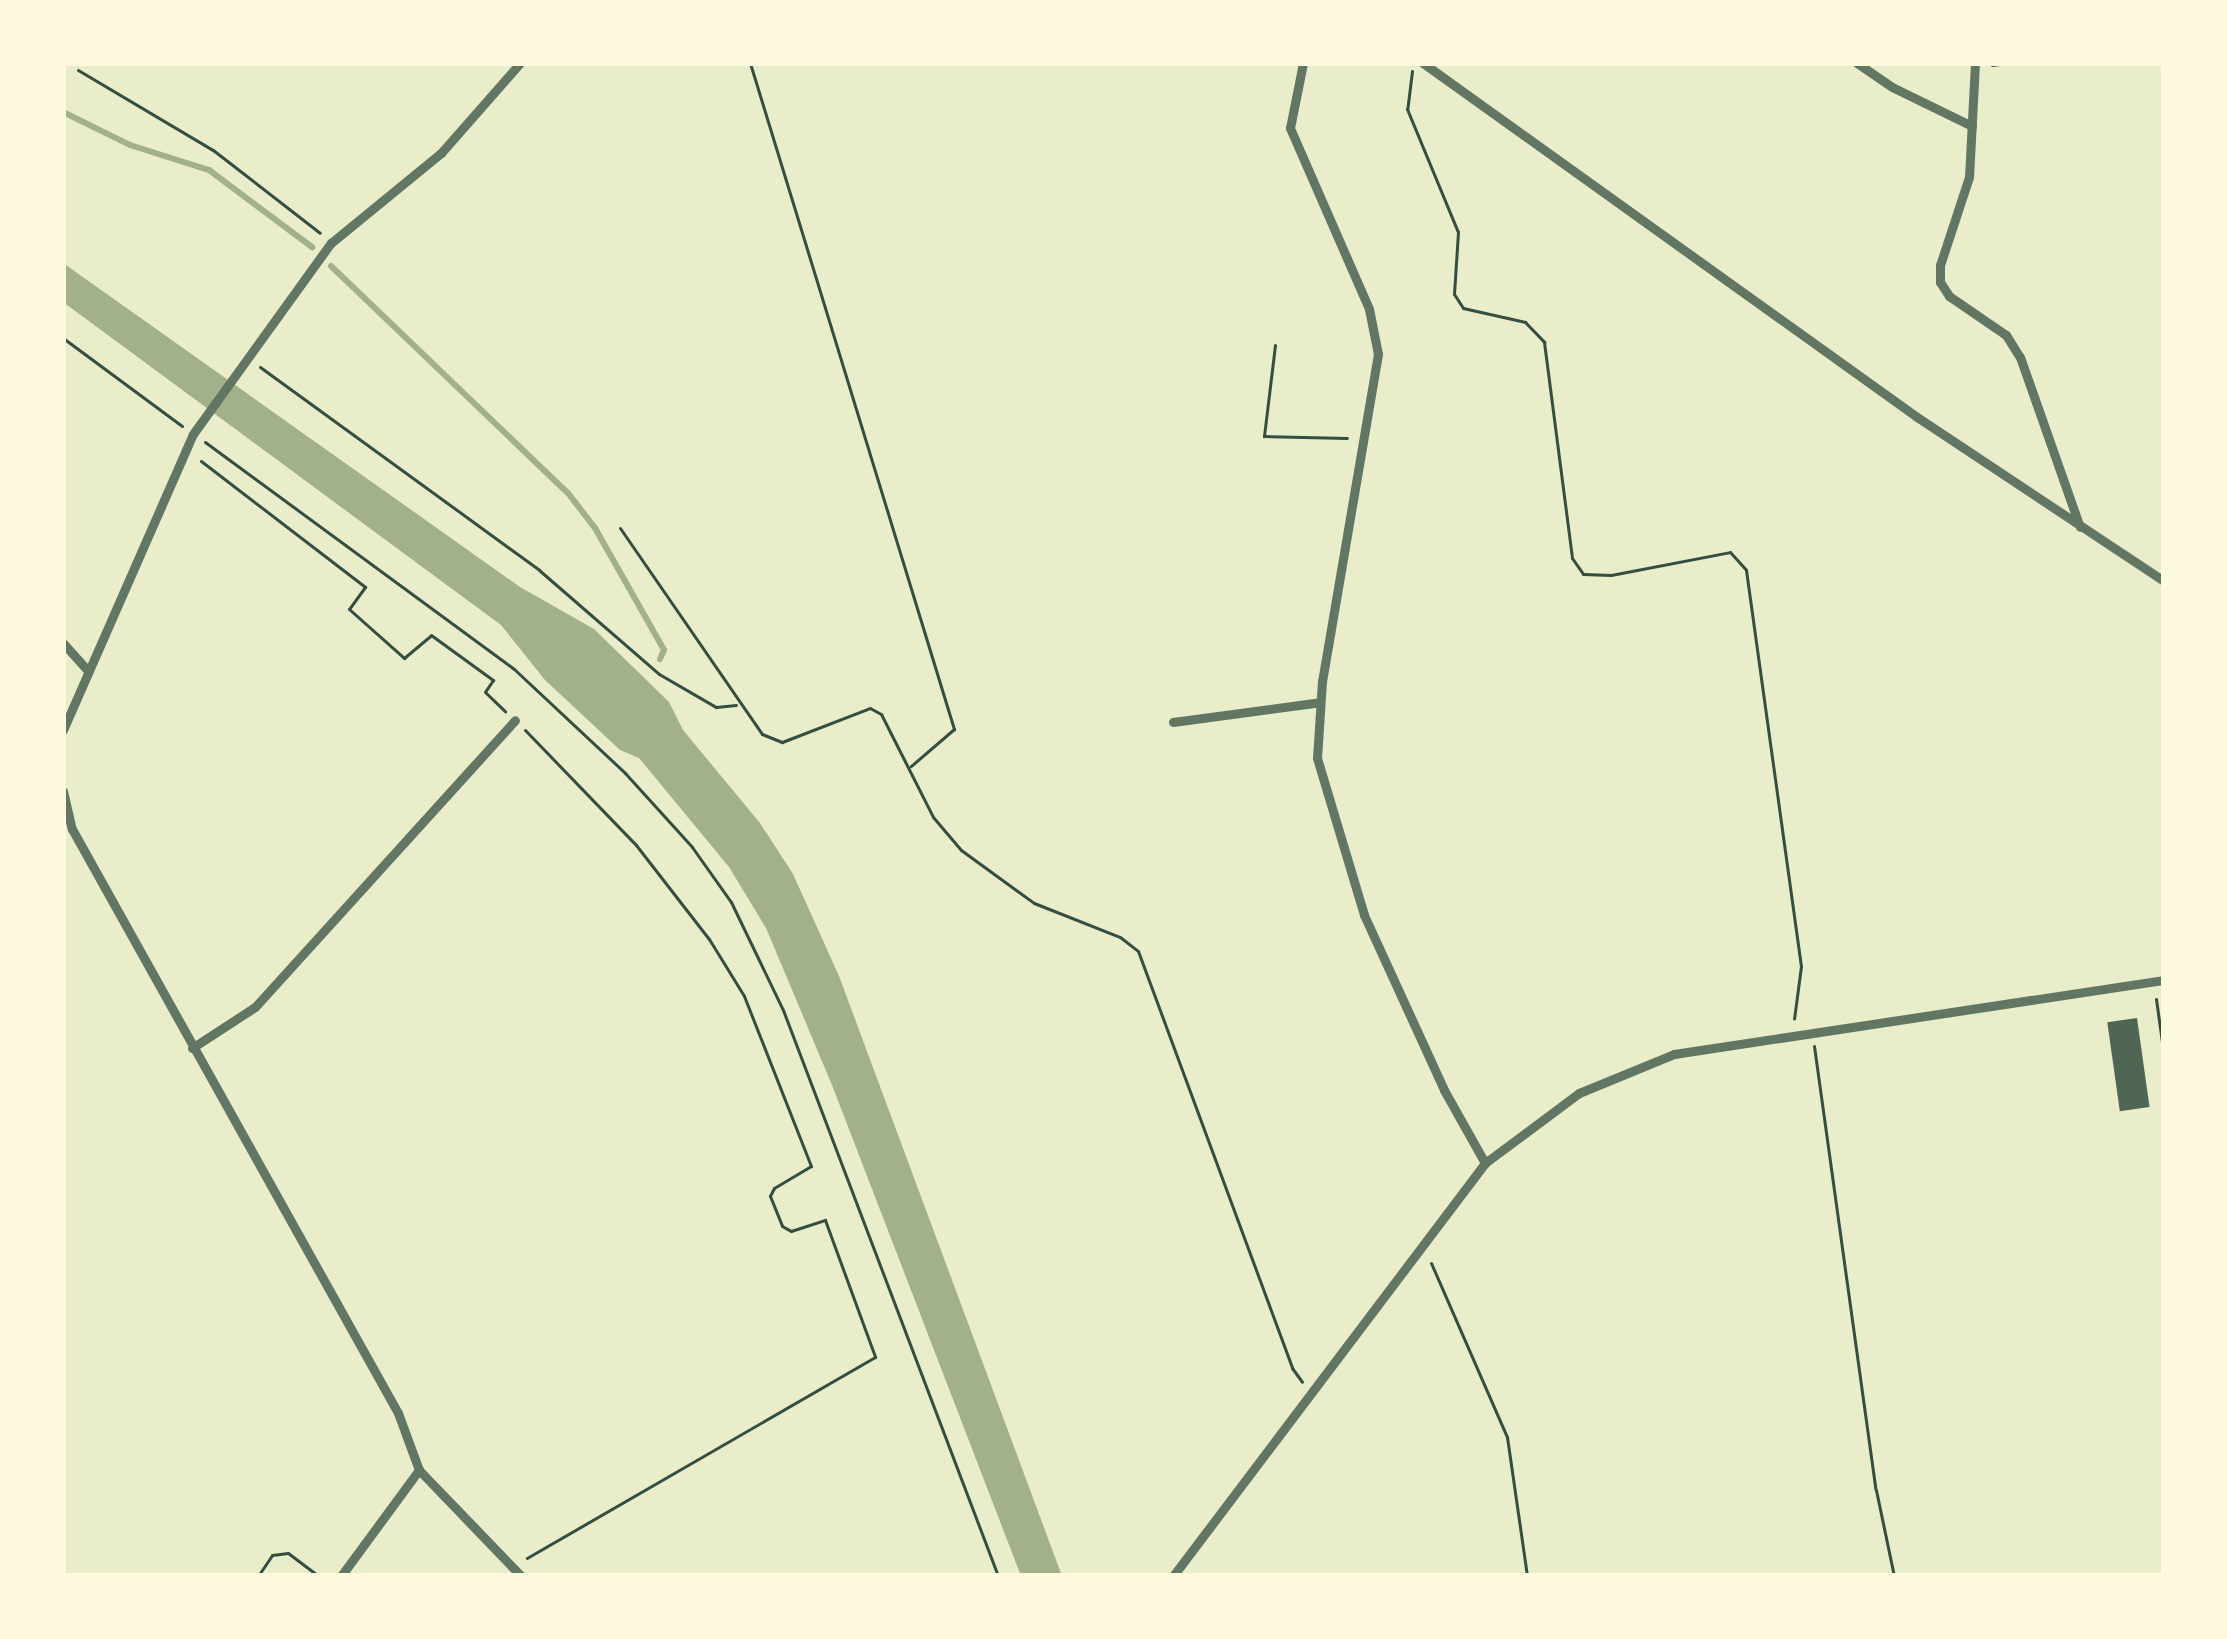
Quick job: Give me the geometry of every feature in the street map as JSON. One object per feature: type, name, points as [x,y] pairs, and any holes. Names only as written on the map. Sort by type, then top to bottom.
[{"type":"street","points":[[63,730],[193,434],[331,243],[441,153],[520,63]]},
{"type":"street","points":[[1303,63],[1291,128],[1369,309],[1378,354],[1320,702],[1317,758],[1325,801],[1364,915],[1444,1090],[1485,1163]]},
{"type":"street","points":[[1423,63],[2080,527],[2164,581]]},
{"type":"street","points":[[1857,63],[1892,87],[1972,126]]},
{"type":"street","points":[[1975,65],[1969,177],[1940,265],[1940,282],[1949,296],[1994,324],[2020,357],[2080,527]]},
{"type":"street","points":[[63,643],[88,670]]},
{"type":"street","points":[[1173,722],[1320,702]]},
{"type":"street","points":[[192,1048],[255,1006],[515,720]]},
{"type":"street","points":[[63,790],[72,829],[398,1413],[418,1470],[521,1576]]},
{"type":"street","points":[[1174,1576],[1485,1163],[1579,1093],[1674,1054],[2159,981]]},
{"type":"street","points":[[341,1576],[418,1470]]},
{"type":"path","points":[[750,63],[954,729],[910,767]]},
{"type":"path","points":[[1414,63],[1405,93],[1407,109],[1458,232],[1454,294],[1463,308],[1526,322],[1544,342],[1572,558],[1583,574],[1610,575],[1730,552],[1746,570],[1801,967],[1792,1035]]},
{"type":"path","points":[[1975,65],[2008,63]]},
{"type":"path","points":[[78,70],[214,150],[331,243]]},
{"type":"path","points":[[63,338],[514,669],[625,773],[692,847],[731,902],[799,1051],[998,1576]]},
{"type":"path","points":[[1275,344],[1264,436],[1367,438]]},
{"type":"path","points":[[247,363],[539,570],[658,674],[716,707],[740,704]]},
{"type":"path","points":[[185,449],[365,586],[349,610],[404,658],[430,635],[493,680],[485,692],[636,844],[709,939],[744,996],[811,1166],[774,1187],[770,1196],[782,1226],[791,1232],[825,1220],[875,1357],[513,1566]]},
{"type":"path","points":[[620,528],[762,734],[782,742],[870,708],[893,732],[934,818],[961,850],[1034,903],[1120,937],[1138,951],[1292,1368],[1311,1393]]},
{"type":"path","points":[[2159,981],[2164,1057]]},
{"type":"path","points":[[1812,1032],[1876,1490],[1894,1576]]},
{"type":"path","points":[[1423,1245],[1507,1437],[1527,1576]]},
{"type":"path","points":[[258,1576],[272,1555],[288,1553],[319,1576]]},
{"type":"shaded area","points":[[63,263],[520,587],[594,629],[669,702],[683,730],[760,823],[793,874],[839,976],[1062,1576],[1021,1576],[832,1085],[766,928],[729,867],[639,758],[620,750],[545,680],[501,625],[63,302]]},
{"type":"building","points":[[2137,1018],[2150,1107],[2120,1111],[2107,1022]]},
{"type":"waterway","points":[[63,112],[130,145],[209,170],[312,247]]},
{"type":"waterway","points":[[331,266],[568,493],[595,528],[664,650],[660,659]]}]
